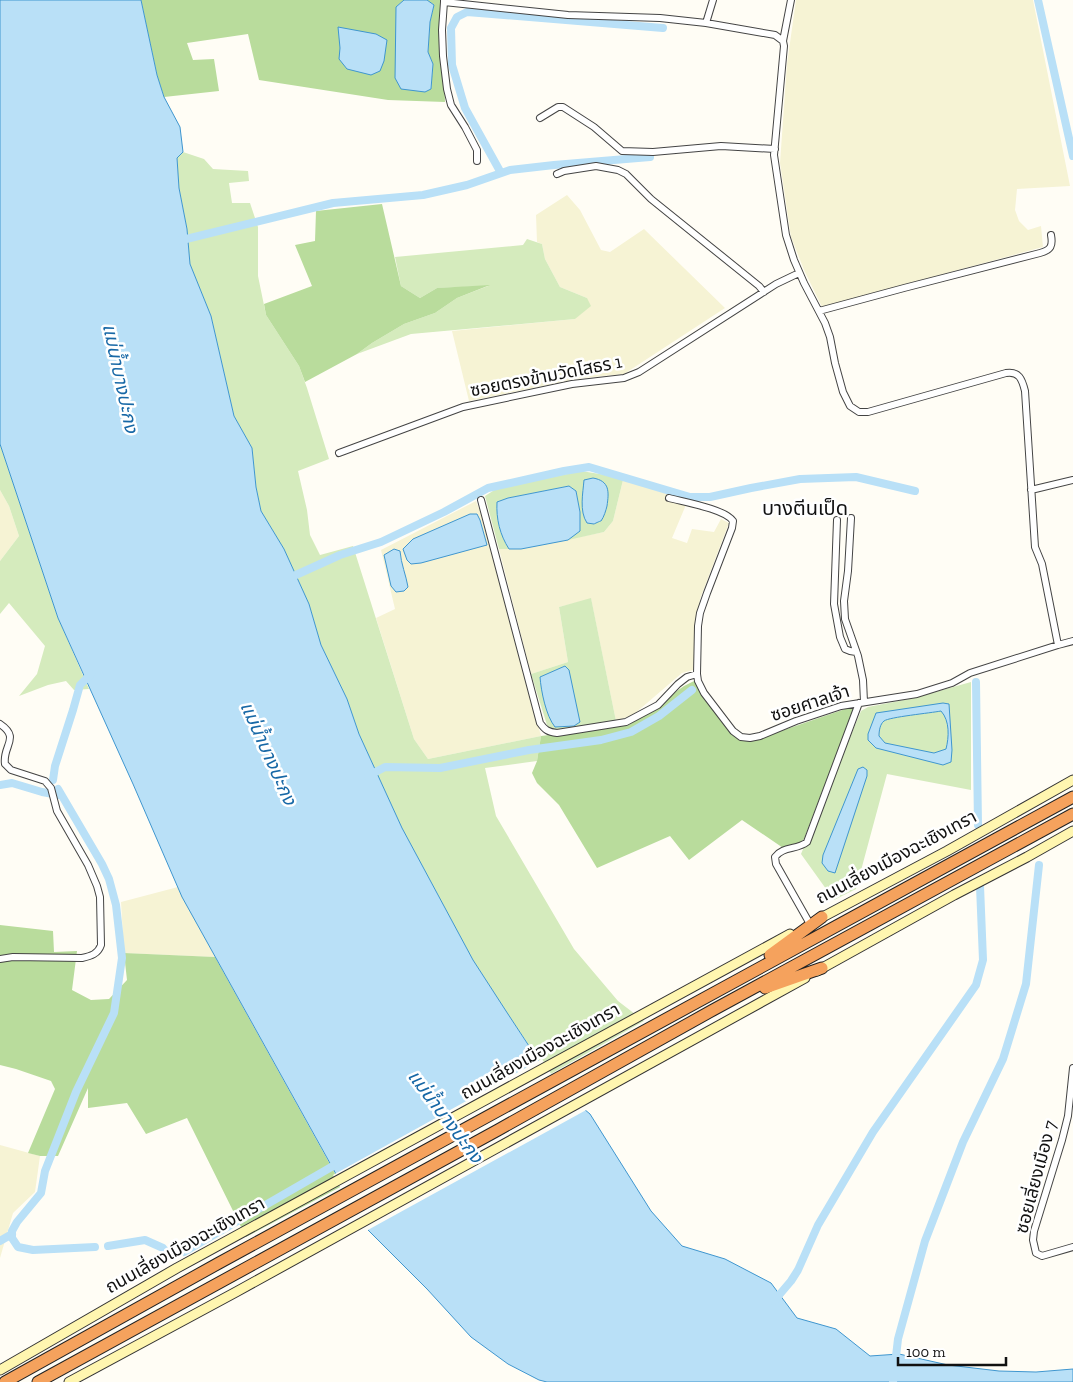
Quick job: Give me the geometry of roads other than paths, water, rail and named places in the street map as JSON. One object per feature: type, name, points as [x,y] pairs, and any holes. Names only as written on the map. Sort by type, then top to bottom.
[{"type":"highway","name":"ถนนเลี่ยงเมืองฉะเชิงเทรา","points":[[5,1382],[219,1263],[1073,797]]},
{"type":"highway","points":[[38,1382],[1073,814]]},
{"type":"highway","points":[[728,985],[822,917]]},
{"type":"highway","points":[[735,998],[822,968]]},
{"type":"main road","name":"ถนนเลี่ยงเมืองฉะเชิงเทรา","points":[[0,1370],[214,1248],[947,851],[1073,780]]},
{"type":"main road","points":[[69,1382],[236,1292],[954,894],[1073,831]]},
{"type":"street","points":[[706,23],[713,0]]},
{"type":"street","points":[[791,0],[783,41],[775,164],[786,235],[799,273],[825,323],[843,392],[850,406],[859,412],[868,412],[1006,373],[1012,372],[1017,374],[1024,391],[1035,547],[1041,561],[1058,645]]},
{"type":"street","points":[[477,161],[477,150],[466,127],[451,105],[447,89],[442,30],[444,1],[568,15],[660,18],[706,23],[775,35],[783,41]]},
{"type":"street","points":[[540,118],[558,107],[563,107],[594,127],[622,151],[653,152],[721,146],[775,148]]},
{"type":"street","points":[[557,174],[564,171],[596,166],[618,170],[626,174],[651,199],[764,292]]},
{"type":"street","points":[[819,311],[1047,251],[1051,248],[1051,236]]},
{"type":"street","name":"ซอยตรงข้ามวัดโสธร 1","points":[[339,454],[463,407],[572,384],[624,378],[647,367],[764,292],[799,273]]},
{"type":"street","points":[[1031,490],[1073,480]]},
{"type":"street","name":"ซอยศาลเจ้า","points":[[669,498],[716,511],[730,517],[733,521],[699,620],[697,674],[700,686],[708,698],[733,731],[741,737],[760,736],[796,721],[841,706],[916,694],[952,683],[970,673],[1073,641]]},
{"type":"street","points":[[481,500],[540,722],[544,730],[557,733],[626,722],[658,704],[678,684],[697,674]]},
{"type":"street","points":[[810,924],[776,864],[775,857],[782,850],[800,846],[807,842],[862,703],[863,680],[845,619],[844,601],[851,518]]},
{"type":"street","points":[[837,520],[834,604],[840,637],[845,649],[856,652]]},
{"type":"street","points":[[0,724],[9,732],[11,738],[5,754],[6,764],[12,770],[46,781],[57,810],[88,865],[100,897],[101,945],[100,949],[90,956],[82,958],[13,957],[0,959]]},
{"type":"street","name":"ซอยเลี่ยงเมือง 7","points":[[1073,1068],[1068,1116],[1033,1240],[1036,1253],[1042,1256],[1073,1247]]},
{"type":"water","name":"แม่น้ำบางปะกง","points":[[0,0],[141,0],[157,75],[164,97],[180,127],[183,152],[177,158],[179,188],[187,229],[190,264],[211,316],[234,416],[252,448],[256,487],[261,511],[284,549],[309,604],[321,645],[347,699],[359,734],[402,828],[473,960],[554,1084],[590,1114],[651,1211],[682,1246],[725,1259],[771,1283],[797,1318],[836,1329],[870,1356],[899,1354],[948,1365],[999,1371],[1036,1372],[1073,1369],[1073,1382],[547,1382],[539,1380],[508,1364],[471,1337],[427,1289],[366,1228],[182,897],[58,618],[0,444]]},
{"type":"water","points":[[404,0],[427,0],[434,5],[430,22],[428,52],[433,64],[431,89],[425,92],[401,89],[395,78],[396,7]]},
{"type":"water","points":[[338,27],[376,34],[387,40],[384,61],[380,71],[371,75],[347,69],[339,59]]},
{"type":"water","points":[[599,479],[605,484],[608,496],[603,518],[594,524],[587,523],[583,513],[582,502],[584,480]]},
{"type":"water","points":[[569,486],[576,491],[580,512],[580,531],[568,540],[521,549],[509,549],[499,527],[497,502],[508,498]]},
{"type":"water","points":[[470,514],[477,514],[487,545],[421,563],[411,564],[407,560],[403,549],[413,539]]},
{"type":"water","points":[[394,549],[400,551],[408,587],[404,591],[396,592],[391,586],[384,555]]},
{"type":"water","points":[[565,666],[569,670],[580,722],[574,726],[555,727],[547,710],[540,677]]},
{"type":"water","points":[[943,703],[949,704],[951,762],[943,765],[876,748],[868,740],[868,734],[876,713]],"holes":[[[941,711],[948,729],[946,749],[934,753],[885,743],[879,736],[882,724],[887,720]]]},
{"type":"water","points":[[863,767],[867,770],[867,776],[835,873],[828,871],[822,863],[823,855],[858,769]]},
{"type":"waterway","points":[[1038,0],[1073,156]]},
{"type":"waterway","points":[[501,173],[465,108],[452,65],[451,28],[457,17],[467,12],[663,28]]},
{"type":"waterway","points":[[178,241],[333,203],[423,195],[467,185],[510,170],[650,157]]},
{"type":"waterway","points":[[287,579],[340,555],[381,542],[444,512],[488,488],[589,467],[690,497],[710,497],[800,479],[856,477],[915,491]]},
{"type":"waterway","points":[[53,780],[55,766],[80,685],[91,674]]},
{"type":"waterway","points":[[976,682],[978,825]]},
{"type":"waterway","points":[[368,776],[385,767],[440,768],[529,750],[601,740],[631,732],[659,716],[692,690]]},
{"type":"waterway","points":[[0,785],[12,783],[59,795]]},
{"type":"waterway","points":[[58,789],[109,879],[116,905],[122,958],[114,1013],[76,1092],[45,1171],[41,1193],[17,1222],[12,1231],[12,1238],[18,1247],[33,1250],[95,1247]]},
{"type":"waterway","points":[[893,1382],[898,1339],[925,1241],[963,1142],[1003,1059],[1026,984],[1039,865]]},
{"type":"waterway","points":[[774,1301],[798,1270],[818,1225],[873,1132],[976,985],[983,960],[980,886]]},
{"type":"waterway","points":[[184,1252],[340,1162]]},
{"type":"waterway","points":[[0,1241],[12,1234]]},
{"type":"waterway","points":[[108,1246],[145,1240],[163,1248],[169,1255]]},
{"type":"district","name":"บางตีนเป็ด","points":[[805,508]]}]
